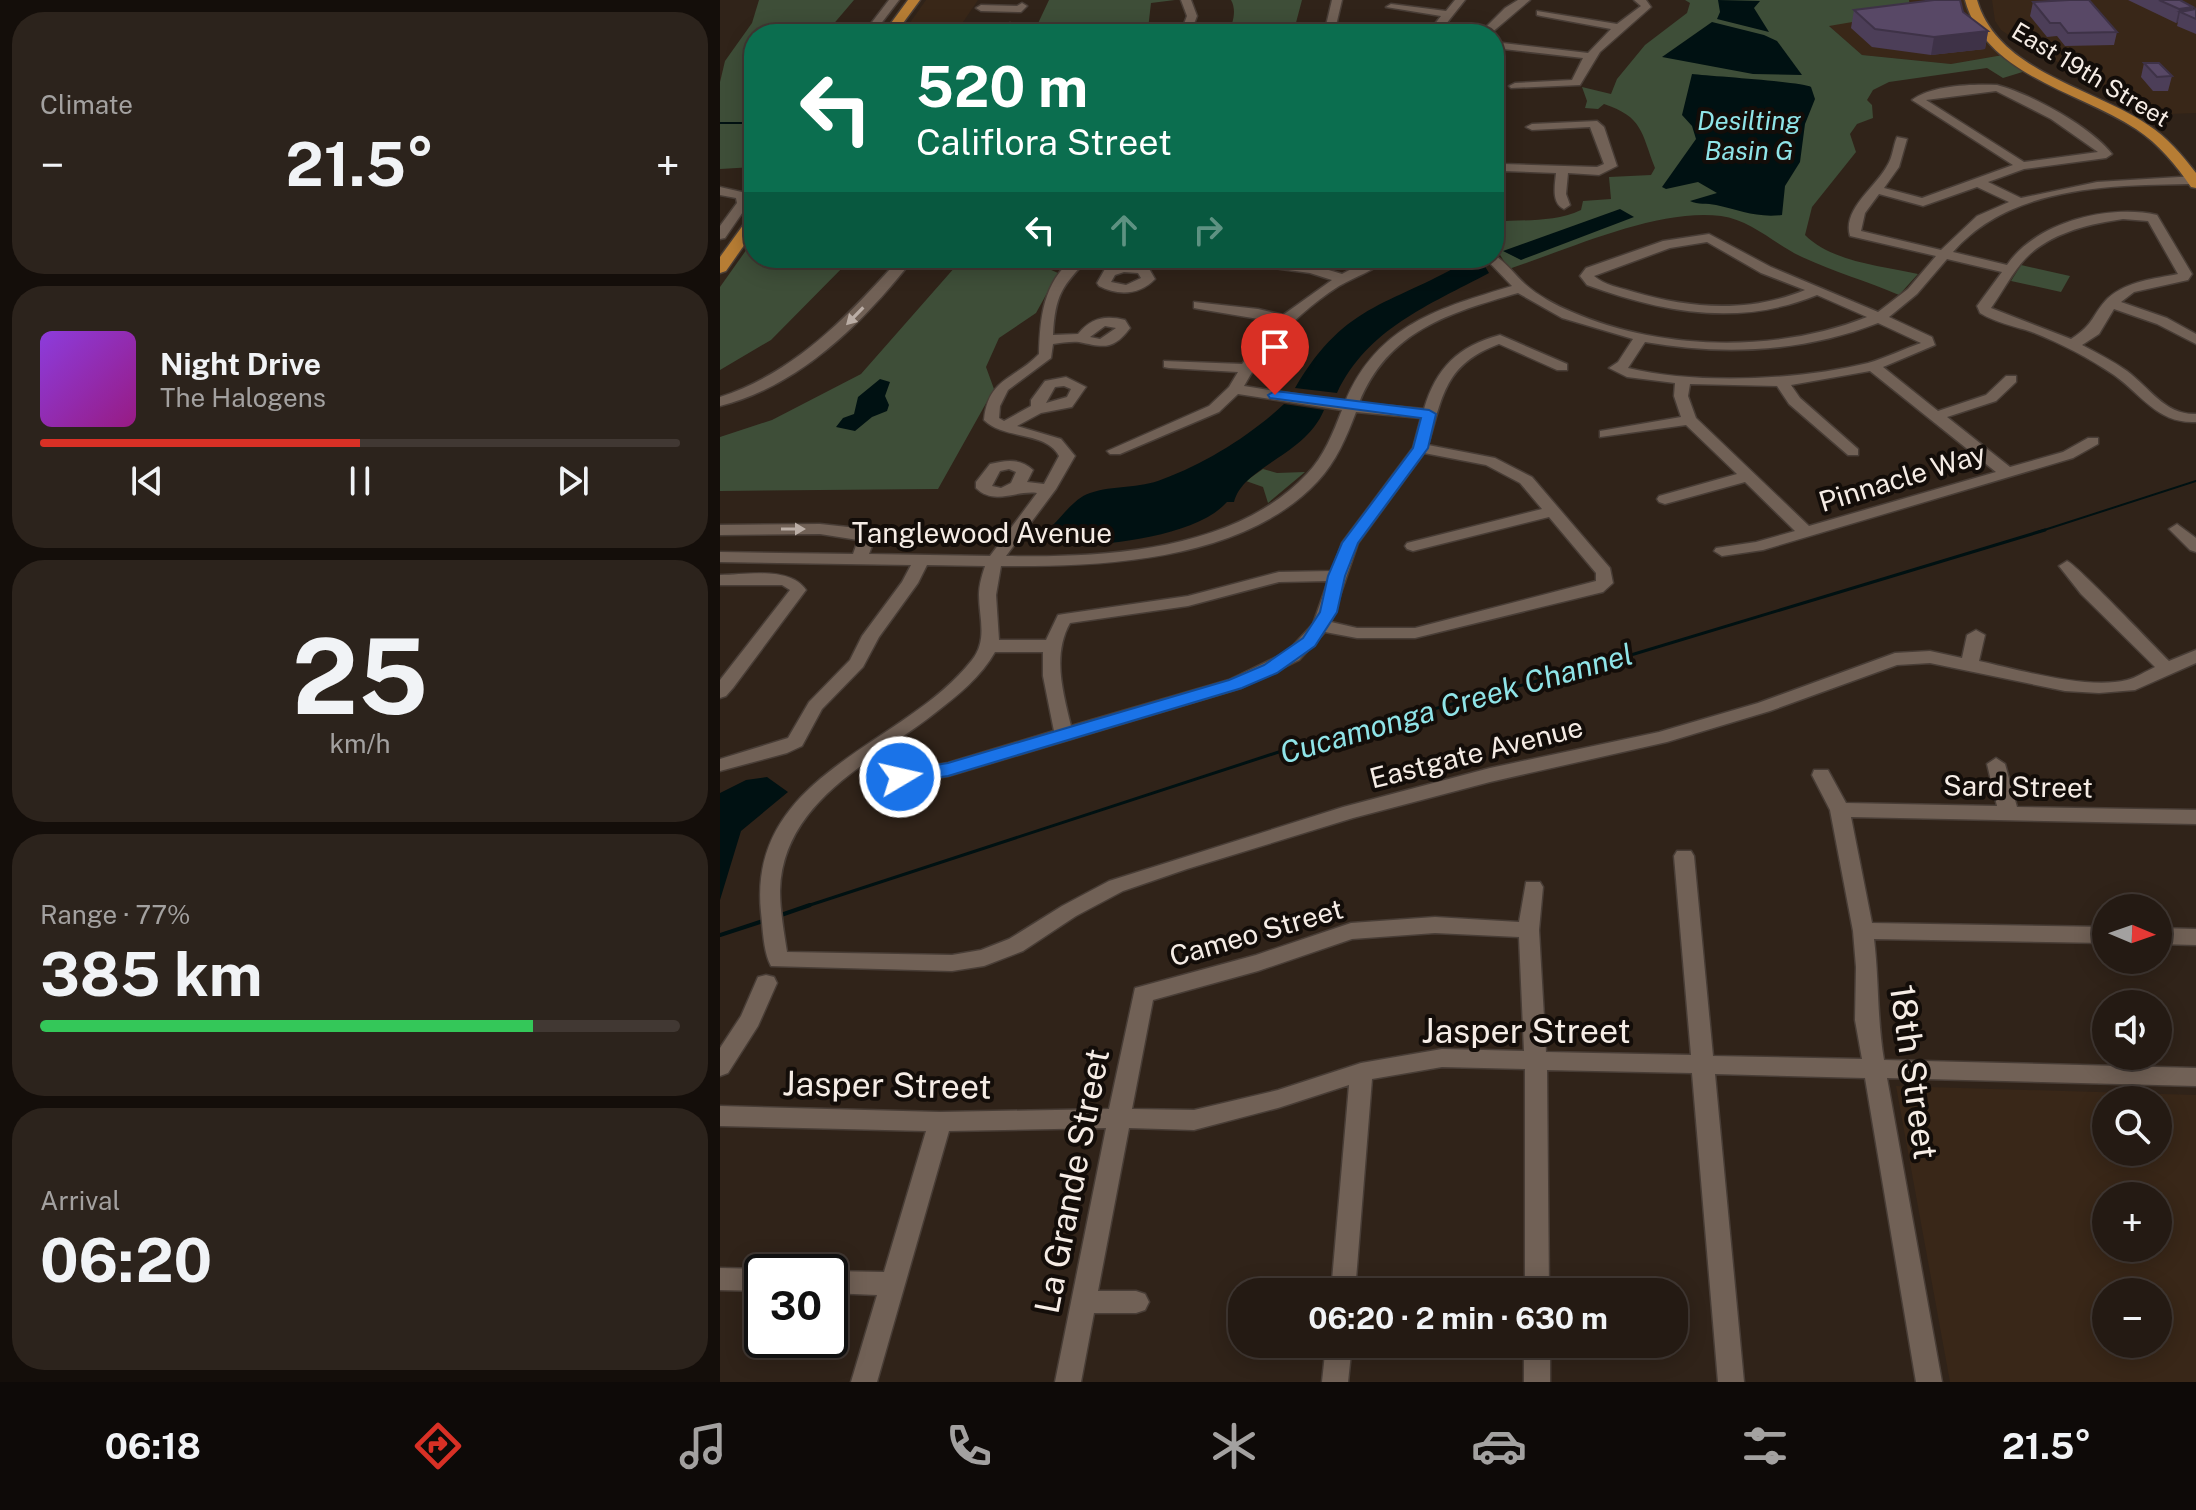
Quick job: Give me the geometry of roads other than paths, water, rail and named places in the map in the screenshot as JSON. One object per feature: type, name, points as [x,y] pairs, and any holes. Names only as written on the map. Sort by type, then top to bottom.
[{"type":"main road","points":[[896,24],[914,0]]},
{"type":"main road","name":"East 19th Street","points":[[1971,0],[1976,23],[1992,42],[2020,62],[2143,127],[2175,156],[2195,181]]},
{"type":"main road","name":"East 19th Street","points":[[1985,0],[1990,23],[2015,50],[2049,71],[2137,115],[2175,142],[2196,163]]},
{"type":"main road","points":[[720,268],[744,234]]},
{"type":"street","points":[[876,24],[894,0]]},
{"type":"street","points":[[1186,0],[1192,16],[1189,24]]},
{"type":"street","points":[[1331,24],[1337,0]]},
{"type":"street","points":[[1440,24],[1460,0]]},
{"type":"street","points":[[1494,24],[1525,0]]},
{"type":"street","points":[[1515,86],[1576,83],[1590,56],[1618,27],[1646,7],[1639,0]]},
{"type":"street","points":[[972,24],[985,3],[1021,9],[1022,6]]},
{"type":"street","points":[[1391,7],[1448,14]]},
{"type":"street","points":[[1541,13],[1618,27]]},
{"type":"street","points":[[1504,46],[1590,56]]},
{"type":"street","points":[[1877,190],[1923,202],[2022,166],[2099,156],[2106,154],[2106,151],[2065,122],[1996,88],[1928,96],[1918,100],[2022,166]]},
{"type":"street","points":[[1504,167],[1606,170],[1611,166],[1598,127],[1593,123],[1532,127]]},
{"type":"street","points":[[1901,139],[1898,162],[1860,208],[1853,227],[1855,233],[2011,270]]},
{"type":"street","points":[[1562,169],[1560,194],[1564,205]]},
{"type":"street","points":[[1500,268],[1518,289],[1569,317],[1635,336],[1711,345],[1776,344],[1830,335],[1879,318],[1915,292],[1942,254],[1964,231],[1981,219],[2020,202],[2098,184],[2138,180],[2195,181]]},
{"type":"street","points":[[1975,181],[2020,202]]},
{"type":"street","points":[[720,191],[735,192],[742,196],[743,203],[720,235]]},
{"type":"street","points":[[2072,345],[2094,331],[2111,303],[2129,289],[2185,274],[2157,222],[2148,215],[2099,220],[2062,231],[2032,246],[2020,256],[1984,306],[1985,310],[2072,345],[2131,381],[2167,416],[2196,418]]},
{"type":"street","points":[[1635,336],[1623,365],[1616,368],[1627,373],[1683,380],[1782,382],[1873,366],[1928,345],[1927,340],[1817,290],[1766,270],[1709,238],[1668,244],[1591,271],[1587,276],[1592,282],[1642,301],[1702,311],[1771,307],[1817,290]]},
{"type":"street","points":[[720,402],[766,385],[800,363],[834,337],[898,268]]},
{"type":"street","points":[[1054,646],[989,646],[992,633],[988,585],[997,561],[1010,536],[1030,515],[1063,467],[1067,456],[1065,448],[1056,440],[1002,428],[991,420],[990,407],[1006,381],[1046,355],[1050,299],[1069,268]]},
{"type":"street","points":[[1307,268],[1344,279]]},
{"type":"street","points":[[1115,451],[1214,409],[1235,389],[1246,368],[1285,320],[1364,268]]},
{"type":"street","name":"Tanglewood Avenue","points":[[720,557],[921,561],[1107,560],[1165,551],[1243,525],[1284,501],[1321,468],[1333,450],[1365,377],[1379,354],[1400,336],[1435,317],[1518,289]]},
{"type":"street","points":[[2111,303],[2162,321],[2196,340]]},
{"type":"street","points":[[1199,305],[1285,320]]},
{"type":"street","points":[[1046,340],[1082,338]]},
{"type":"street","points":[[900,777],[948,769],[1235,684],[1293,656],[1321,626],[1350,543],[1420,448],[1438,386],[1447,371],[1478,347],[1500,339],[1562,367]]},
{"type":"street","points":[[1169,364],[1246,368]]},
{"type":"street","points":[[1873,366],[2007,473]]},
{"type":"street","points":[[1936,416],[1991,398],[2011,379]]},
{"type":"street","points":[[1683,380],[1681,396],[1689,420],[1807,533]]},
{"type":"street","points":[[1782,382],[1794,401],[1853,452]]},
{"type":"street","points":[[1235,389],[1352,407],[1429,414]]},
{"type":"street","points":[[1002,428],[1039,408]]},
{"type":"street","points":[[1605,434],[1689,420]]},
{"type":"street","name":"Pinnacle Way","points":[[1722,551],[1757,547],[1807,533],[2068,455],[2093,441]]},
{"type":"street","points":[[1321,626],[1357,633],[1415,633],[1597,588],[1605,583],[1604,572],[1526,480],[1511,470],[1467,455],[1420,448]]},
{"type":"street","points":[[1665,499],[1748,476]]},
{"type":"street","points":[[1018,486],[1048,489]]},
{"type":"street","points":[[1413,546],[1553,511]]},
{"type":"street","points":[[720,530],[835,529],[866,536],[859,560]]},
{"type":"street","points":[[2177,529],[2196,547]]},
{"type":"street","points":[[744,580],[757,557]]},
{"type":"street","points":[[720,765],[795,742],[815,706],[857,663],[871,636],[910,583],[921,561]]},
{"type":"street","points":[[2067,566],[2167,669]]},
{"type":"street","points":[[1064,735],[1052,688],[1054,646],[1057,629],[1064,619],[1188,601],[1279,577],[1336,576]]},
{"type":"street","points":[[720,580],[784,580],[794,584],[798,590],[794,600],[772,622],[749,658],[720,692]]},
{"type":"street","points":[[1970,663],[1976,635]]},
{"type":"street","name":"Eastgate Avenue","points":[[989,646],[978,665],[954,689],[824,785],[798,812],[776,849],[770,886],[778,960],[952,963],[984,958],[1016,945],[1116,886],[1336,816],[1543,762],[1660,738],[1764,707],[1895,659],[1930,657],[2065,685],[2099,687],[2129,686],[2196,656]]},
{"type":"street","points":[[1996,764],[2009,814]]},
{"type":"street","name":"18th Street","points":[[1821,775],[1840,810],[1863,931],[1867,967],[1866,1020],[1929,1382]]},
{"type":"street","name":"Sard Street","points":[[1840,810],[2196,817]]},
{"type":"street","points":[[1684,856],[1731,1382]]},
{"type":"street","points":[[1533,887],[1529,930],[1536,1063],[1537,1278]]},
{"type":"street","name":"Cameo Street","points":[[1143,994],[1258,963],[1351,931],[1435,925],[1529,930]]},
{"type":"street","points":[[1863,931],[2092,935]]},
{"type":"street","points":[[2172,936],[2196,937]]},
{"type":"street","points":[[720,1067],[750,1020],[766,983]]},
{"type":"street","name":"La Grande Street","points":[[1068,1382],[1143,994]]},
{"type":"street","name":"Jasper Street","points":[[720,1116],[940,1122],[1121,1118],[1194,1120],[1278,1099],[1361,1072],[1442,1058],[1536,1063],[2196,1077]]},
{"type":"street","points":[[1344,1278],[1361,1072]]},
{"type":"street","points":[[864,1382],[940,1122]]},
{"type":"street","points":[[720,1279],[744,1280]]},
{"type":"street","points":[[848,1283],[894,1284]]},
{"type":"street","points":[[1082,1302],[1136,1302]]},
{"type":"street","points":[[1335,1382],[1338,1358]]},
{"type":"street","points":[[1537,1358],[1537,1382]]},
{"type":"water","name":"Desilting Basin G","points":[[1718,0],[1760,1],[1754,8],[1769,32],[1717,19],[1720,12]]},
{"type":"water","name":"Desilting Basin G","points":[[1712,22],[1777,41],[1802,75],[1753,74],[1662,57]]},
{"type":"water","name":"Desilting Basin G","points":[[1692,74],[1811,87],[1815,99],[1805,124],[1800,162],[1785,186],[1782,215],[1756,214],[1690,201],[1717,193],[1698,182],[1666,189],[1662,187],[1696,139],[1692,126],[1682,115]]},
{"type":"water","points":[[1620,209],[1634,217],[1521,260],[1504,251]]},
{"type":"water","points":[[1454,268],[1486,268],[1489,273],[1422,308],[1382,335],[1350,371],[1337,393],[1295,388],[1314,359],[1353,320]]},
{"type":"water","points":[[880,379],[890,382],[885,396],[889,405],[887,411],[872,417],[855,431],[836,427],[843,418],[854,414],[858,397]]},
{"type":"water","points":[[1284,404],[1324,410],[1303,439],[1249,479],[1234,502],[1227,502],[1198,522],[1135,540],[1076,546],[1053,525],[1085,495],[1154,482],[1195,465],[1243,437]]},
{"type":"water","points":[[767,777],[788,792],[741,831],[720,900],[720,793],[746,780]]},
{"type":"waterway","points":[[720,123],[744,123]]},
{"type":"waterway","name":"Cucamonga Creek Channel","points":[[2038,532],[2196,481]]},
{"type":"waterway","name":"Cucamonga Creek Channel","points":[[808,906],[1297,746],[1611,661],[2045,530]]},
{"type":"waterway","name":"Cucamonga Creek Channel","points":[[781,915],[808,906]]},
{"type":"waterway","name":"Cucamonga Creek Channel","points":[[720,935],[763,921]]}]
